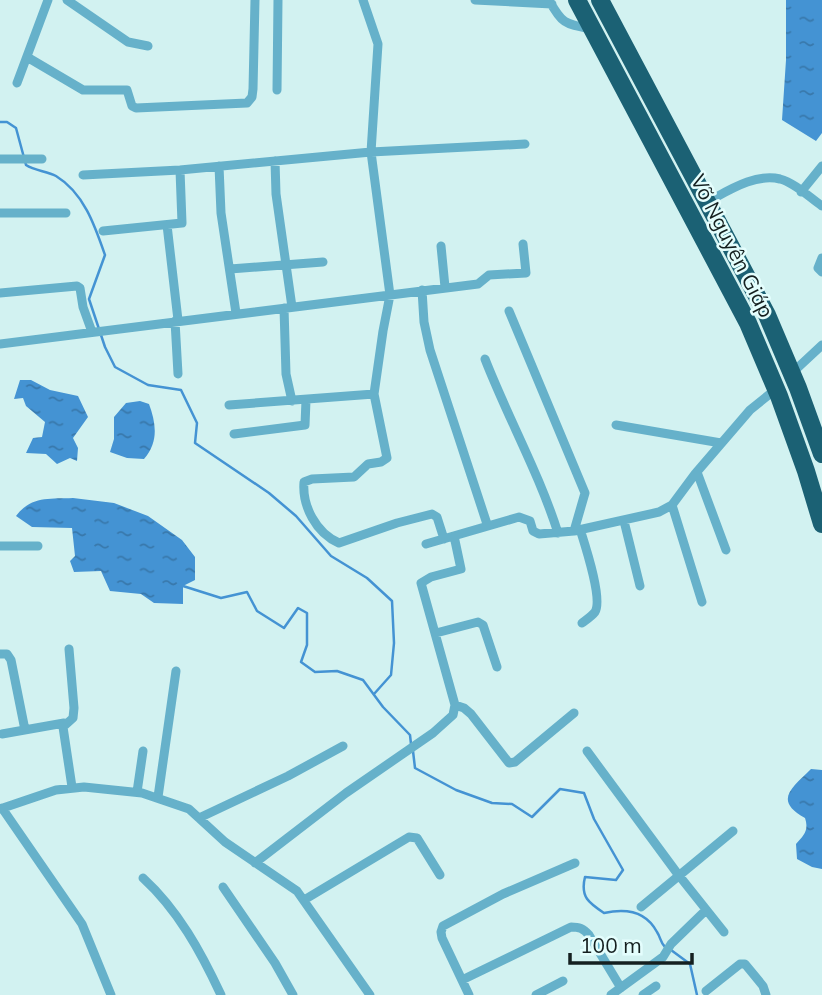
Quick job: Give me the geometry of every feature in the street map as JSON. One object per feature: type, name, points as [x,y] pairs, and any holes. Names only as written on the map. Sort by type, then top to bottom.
[{"type":"highway","name":"Võ Nguyên Giáp","points":[[577,0],[748,323],[776,389],[822,524]]},
{"type":"highway","name":"Võ Nguyên Giáp","points":[[600,0],[767,315],[821,448]]},
{"type":"street","points":[[17,83],[48,0]]},
{"type":"street","points":[[67,0],[128,42],[148,46]]},
{"type":"street","points":[[27,58],[83,90],[127,90],[132,106],[136,108],[247,103],[252,97],[253,89],[255,0]]},
{"type":"street","points":[[277,90],[278,0]]},
{"type":"street","points":[[255,863],[449,719],[456,711],[421,583],[431,577],[461,569],[437,517],[432,514],[397,523],[339,543],[324,533],[310,515],[306,502],[304,482],[312,479],[354,477],[368,464],[386,461],[387,458],[374,394],[390,295],[371,152],[378,44],[363,0]]},
{"type":"street","points":[[475,0],[551,2],[558,16],[567,24],[593,29]]},
{"type":"street","points":[[83,175],[180,170],[371,152],[525,144]]},
{"type":"street","points":[[0,159],[42,159]]},
{"type":"street","points":[[275,161],[275,194],[286,265],[286,373],[292,401]]},
{"type":"street","points":[[219,166],[221,213],[236,313]]},
{"type":"street","points":[[801,192],[822,166]]},
{"type":"street","points":[[103,231],[182,223],[180,170]]},
{"type":"street","points":[[707,202],[738,186],[764,178],[780,179],[822,206]]},
{"type":"street","points":[[0,213],[66,213]]},
{"type":"street","points":[[167,225],[178,374]]},
{"type":"street","points":[[0,344],[478,284],[489,275],[526,273],[523,244]]},
{"type":"street","points":[[441,246],[445,287]]},
{"type":"street","points":[[822,258],[818,268],[822,272]]},
{"type":"street","points":[[230,269],[323,261]]},
{"type":"street","points":[[0,293],[77,286],[80,288],[83,307],[92,332]]},
{"type":"street","points":[[422,290],[424,322],[430,350],[488,524]]},
{"type":"street","points":[[509,312],[585,493],[577,530],[592,571],[597,604],[595,611],[582,624]]},
{"type":"street","points":[[792,373],[822,345]]},
{"type":"street","points":[[485,359],[503,406],[547,500],[558,533]]},
{"type":"street","points":[[426,544],[519,517],[530,522],[536,533],[558,533],[659,512],[672,505],[750,410],[776,389]]},
{"type":"street","points":[[229,405],[374,394]]},
{"type":"street","points":[[234,434],[305,425],[306,400]]},
{"type":"street","points":[[616,425],[721,443]]},
{"type":"street","points":[[697,472],[726,550]]},
{"type":"street","points":[[672,505],[702,602]]},
{"type":"street","points":[[624,520],[640,586]]},
{"type":"street","points":[[0,546],[38,546]]},
{"type":"street","points":[[436,633],[478,622],[483,625],[497,667]]},
{"type":"street","points":[[2,734],[65,723],[73,718],[69,649]]},
{"type":"street","points":[[0,654],[7,653],[11,660],[25,730]]},
{"type":"street","points":[[158,797],[176,671]]},
{"type":"street","points":[[455,705],[471,714],[509,763],[515,762],[574,713]]},
{"type":"street","points":[[65,723],[63,727],[72,787]]},
{"type":"street","points":[[199,818],[288,776],[343,746]]},
{"type":"street","points":[[137,792],[143,751]]},
{"type":"street","points":[[587,751],[705,911],[724,932]]},
{"type":"street","points":[[111,995],[82,924],[1,808],[72,787],[137,792],[190,809],[225,842],[297,891],[370,995]]},
{"type":"street","points":[[640,907],[733,831]]},
{"type":"street","points":[[304,900],[409,838],[416,838],[440,875]]},
{"type":"street","points":[[469,995],[442,938],[443,926],[503,894],[575,863]]},
{"type":"street","points":[[143,878],[161,894],[176,913],[221,995]]},
{"type":"street","points":[[223,887],[275,963],[293,995]]},
{"type":"street","points":[[611,995],[663,957],[671,944],[705,911]]},
{"type":"street","points":[[462,980],[570,927],[577,927],[589,935],[621,988]]},
{"type":"street","points":[[706,991],[740,964],[745,964],[763,986],[766,995]]},
{"type":"street","points":[[536,995],[563,981]]},
{"type":"street","points":[[643,995],[656,986]]},
{"type":"water","points":[[786,0],[822,0],[822,133],[816,141],[782,120]]},
{"type":"water","points":[[20,380],[31,380],[50,390],[78,396],[88,417],[73,438],[78,448],[77,461],[70,458],[57,464],[46,454],[26,453],[33,438],[42,437],[45,422],[26,406],[23,398],[14,399]]},
{"type":"water","points":[[140,401],[149,404],[153,418],[155,432],[149,453],[144,459],[127,458],[110,452],[114,439],[114,417],[126,403]]},
{"type":"water","points":[[73,498],[114,503],[148,516],[182,540],[195,557],[195,580],[183,586],[183,604],[154,603],[141,594],[110,591],[101,571],[74,572],[70,561],[75,556],[72,528],[32,527],[16,516],[34,502]]},
{"type":"water","points":[[811,769],[822,770],[822,869],[797,859],[796,844],[805,832],[806,822],[805,818],[795,812],[788,800],[792,788]]},
{"type":"waterway","points":[[0,122],[7,122],[16,128],[26,165],[52,174],[66,183],[81,201],[92,222],[105,255],[89,299],[105,347],[115,367],[148,385],[181,390],[197,423],[195,443],[269,493],[296,516],[331,556],[367,578],[392,601],[394,643],[391,675],[374,694]]},
{"type":"waterway","points":[[183,586],[221,598],[247,592],[257,611],[284,628],[298,608],[307,613],[307,645],[301,662],[315,672],[337,671],[363,680],[383,707],[410,735],[411,744]]},
{"type":"waterway","points":[[413,751],[415,768],[456,790],[492,803],[512,804],[532,817],[560,789],[584,793],[594,819],[623,870],[616,880],[585,877],[584,890],[587,899],[604,913],[628,911],[641,915],[652,925],[665,947]]},
{"type":"waterway","points":[[671,950],[690,964],[697,995]]}]
